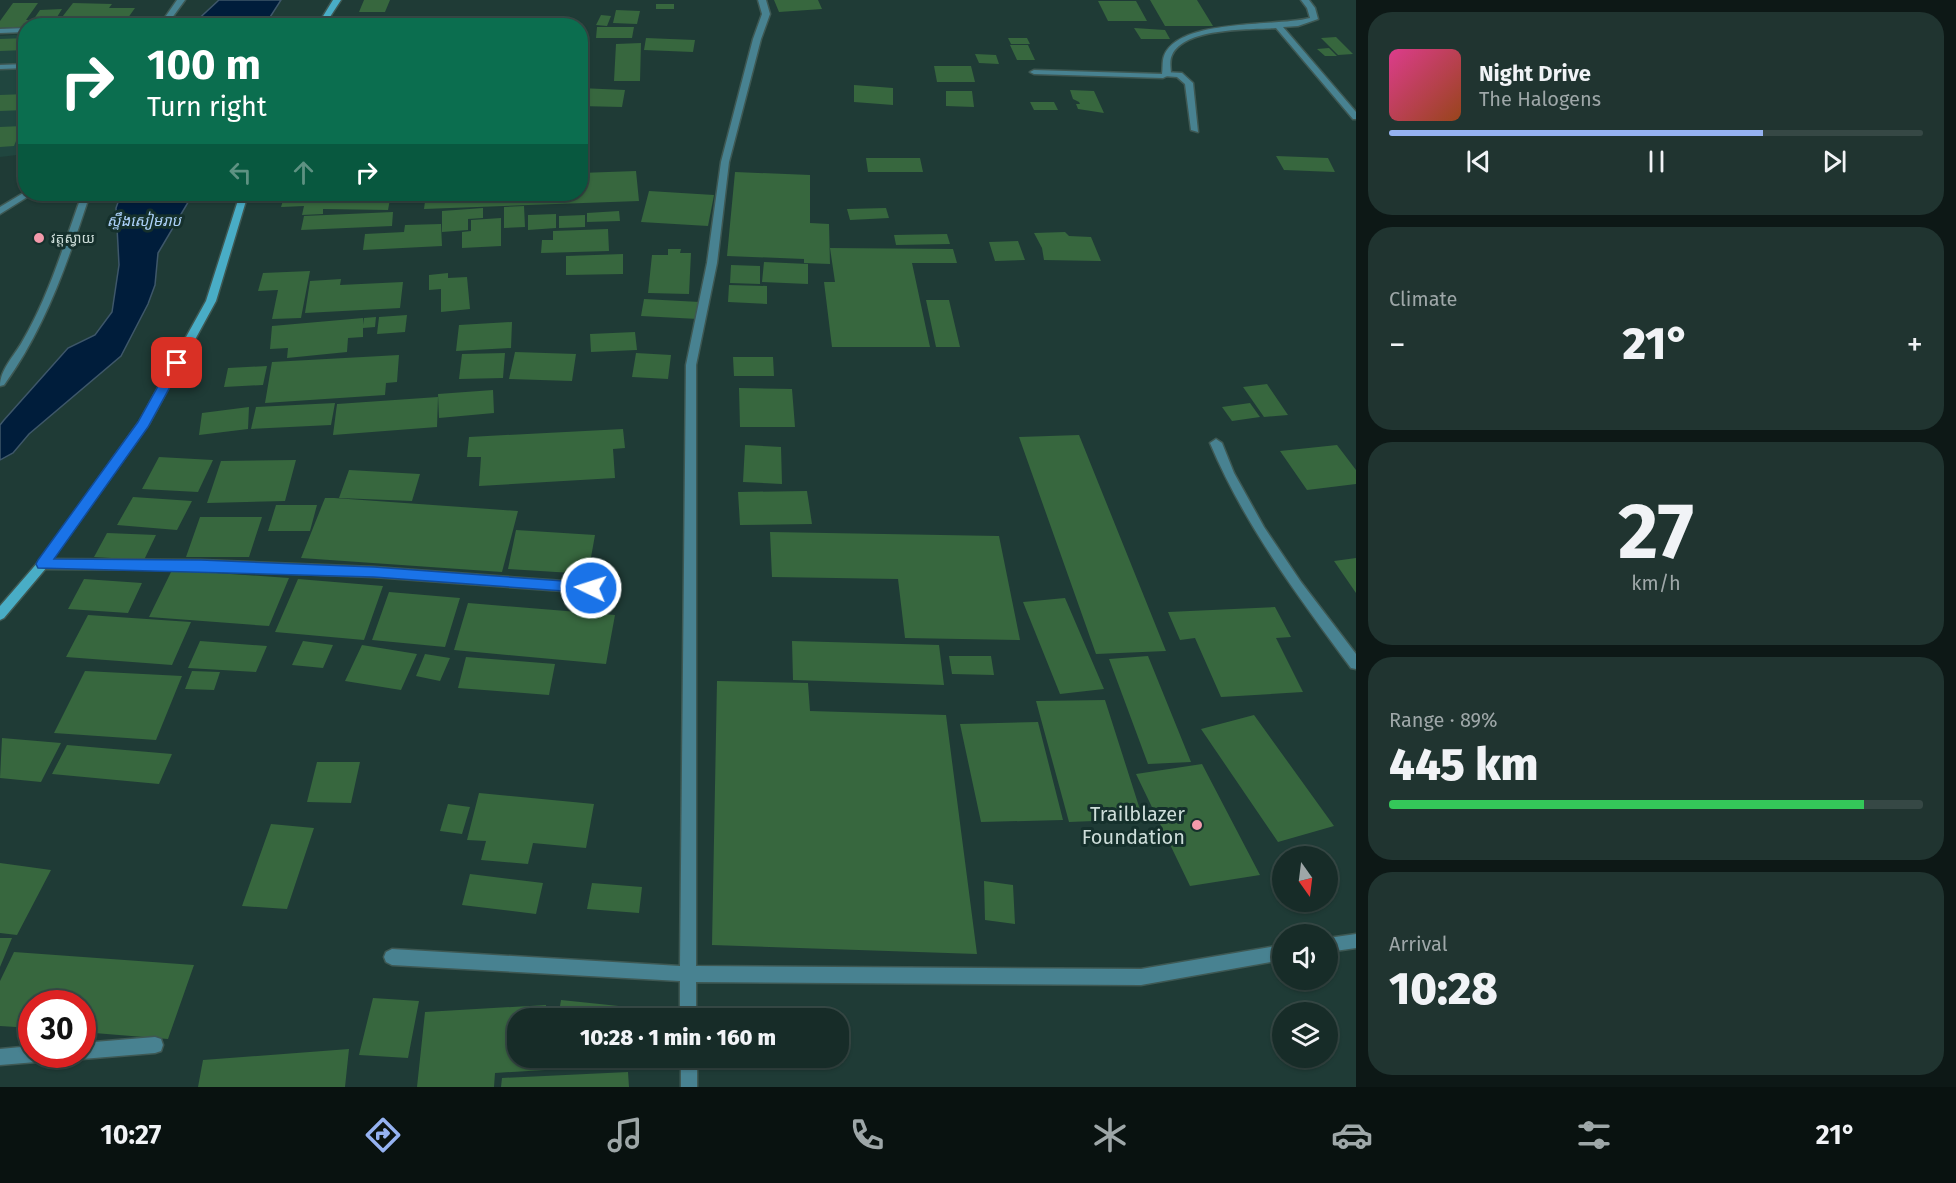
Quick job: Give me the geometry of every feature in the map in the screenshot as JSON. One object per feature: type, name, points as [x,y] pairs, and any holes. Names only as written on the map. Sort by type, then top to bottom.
[{"type":"street","points":[[168,18],[181,0]]},
{"type":"street","points":[[325,18],[337,0]]},
{"type":"street","points":[[688,1008],[691,365],[712,263],[725,162],[757,39],[766,14],[762,0]]},
{"type":"street","points":[[1167,74],[1167,56],[1180,41],[1207,32],[1226,29],[1303,24],[1314,19],[1311,8],[1305,0]]},
{"type":"street","points":[[1279,27],[1356,117]]},
{"type":"street","points":[[0,31],[18,30]]},
{"type":"street","points":[[0,67],[18,66]]},
{"type":"street","points":[[1034,72],[1179,75],[1189,83],[1195,130]]},
{"type":"street","points":[[0,211],[18,200]]},
{"type":"street","points":[[0,383],[37,322],[63,261],[84,201]]},
{"type":"street","points":[[0,615],[43,564],[144,424],[211,301],[242,201]]},
{"type":"street","points":[[1216,443],[1226,470],[1261,534],[1356,664]]},
{"type":"street","points":[[43,564],[201,566],[374,572],[591,588]]},
{"type":"street","points":[[1338,943],[1356,940]]},
{"type":"street","points":[[392,957],[687,974],[1141,977],[1272,955]]},
{"type":"street","points":[[96,1050],[155,1045]]},
{"type":"street","points":[[0,1057],[18,1056]]},
{"type":"street","points":[[689,1068],[689,1087]]},
{"type":"shaded area","points":[[18,35],[18,155],[0,157],[0,36]]},
{"type":"water","points":[[219,0],[281,0],[269,18],[200,18]]},
{"type":"water","name":"ស្ទឹងសៀមរាប","points":[[118,201],[189,201],[158,253],[155,285],[148,304],[121,356],[29,434],[13,453],[0,460],[0,425],[68,348],[95,335],[112,312],[119,265],[116,208]]},
{"type":"building","points":[[364,0],[390,0],[385,12],[359,12]]},
{"type":"building","points":[[774,0],[818,0],[822,9],[779,12]]},
{"type":"building","points":[[1150,0],[1197,0],[1213,26],[1165,26]]},
{"type":"building","points":[[1098,1],[1136,1],[1147,21],[1108,21]]},
{"type":"building","points":[[13,3],[38,3],[27,18],[18,18],[18,27],[0,28],[0,21]]},
{"type":"building","points":[[73,3],[112,4],[109,8],[135,8],[128,18],[61,18]]},
{"type":"building","points":[[656,4],[674,4],[674,9],[656,9]]},
{"type":"building","points":[[62,9],[56,18],[34,18],[40,10]]},
{"type":"building","points":[[616,10],[640,11],[637,24],[613,23]]},
{"type":"building","points":[[601,15],[611,16],[607,26],[596,25]]},
{"type":"building","points":[[597,27],[634,27],[632,38],[596,38]]},
{"type":"building","points":[[1134,28],[1165,30],[1170,39],[1141,39]]},
{"type":"building","points":[[1336,37],[1353,54],[1338,55],[1321,38]]},
{"type":"building","points":[[18,38],[18,50],[0,51],[0,39]]},
{"type":"building","points":[[646,38],[695,40],[693,52],[644,50]]},
{"type":"building","points":[[1008,38],[1027,38],[1030,44],[1011,44]]},
{"type":"building","points":[[641,43],[640,81],[614,81],[616,44]]},
{"type":"building","points":[[1010,45],[1028,45],[1035,60],[1017,60]]},
{"type":"building","points":[[1329,48],[1337,56],[1325,56],[1317,49]]},
{"type":"building","points":[[975,54],[996,55],[999,64],[979,63]]},
{"type":"building","points":[[934,66],[971,66],[975,82],[937,82]]},
{"type":"building","points":[[854,85],[893,88],[893,105],[854,102]]},
{"type":"building","points":[[588,88],[625,90],[622,107],[588,106]]},
{"type":"building","points":[[1070,90],[1094,91],[1104,113],[1078,109],[1076,104],[1080,104],[1073,99]]},
{"type":"building","points":[[946,91],[972,91],[974,107],[946,106]]},
{"type":"building","points":[[18,94],[18,110],[0,111],[0,95]]},
{"type":"building","points":[[1030,102],[1054,102],[1058,110],[1034,110]]},
{"type":"building","points":[[18,126],[18,136],[14,146],[0,147],[0,127]]},
{"type":"building","points":[[1276,156],[1328,158],[1335,172],[1284,170]]},
{"type":"building","points":[[866,158],[920,158],[923,172],[868,172]]},
{"type":"building","points":[[636,171],[639,201],[424,209],[425,201],[588,201],[588,173]]},
{"type":"building","points":[[735,172],[810,175],[810,223],[829,224],[830,264],[804,263],[804,259],[727,256]]},
{"type":"building","points":[[649,191],[714,195],[708,226],[641,222]]},
{"type":"building","points":[[283,201],[390,201],[388,210],[323,209],[323,214],[302,215],[304,206],[281,207]]},
{"type":"building","points":[[524,206],[525,227],[504,228],[504,207]]},
{"type":"building","points":[[483,208],[483,218],[468,219],[468,230],[442,232],[442,211]]},
{"type":"building","points":[[886,208],[889,218],[850,220],[847,209]]},
{"type":"building","points":[[619,211],[620,221],[587,222],[587,213]]},
{"type":"building","points":[[393,212],[392,226],[301,230],[304,216]]},
{"type":"building","points":[[556,214],[556,228],[528,230],[528,215]]},
{"type":"building","points":[[585,215],[585,227],[559,228],[559,216]]},
{"type":"building","points":[[501,218],[501,246],[462,248],[462,232],[471,231],[471,220]]},
{"type":"building","points":[[441,224],[442,246],[363,250],[365,234],[404,232],[405,225]]},
{"type":"building","points":[[608,229],[609,251],[541,253],[542,240],[553,240],[553,231]]},
{"type":"building","points":[[1065,232],[1069,236],[1091,237],[1101,261],[1044,260],[1042,248],[1034,233]]},
{"type":"building","points":[[947,234],[950,244],[896,245],[894,235]]},
{"type":"building","points":[[1018,241],[1025,260],[995,261],[989,242]]},
{"type":"building","points":[[830,248],[953,249],[957,263],[912,263],[930,347],[832,347],[824,282],[835,282]]},
{"type":"building","points":[[668,249],[681,249],[680,253],[691,253],[689,294],[648,293],[652,255],[668,255]]},
{"type":"building","points":[[623,254],[623,274],[566,275],[566,256]]},
{"type":"building","points":[[764,262],[808,264],[808,284],[762,282]]},
{"type":"building","points":[[731,265],[760,266],[760,284],[730,283]]},
{"type":"building","points":[[310,271],[301,318],[272,319],[278,290],[258,291],[263,273]]},
{"type":"building","points":[[448,273],[448,278],[467,277],[470,309],[441,312],[441,289],[429,290],[429,275]]},
{"type":"building","points":[[341,279],[340,285],[403,282],[400,308],[305,313],[310,281]]},
{"type":"building","points":[[729,285],[767,286],[767,304],[728,302]]},
{"type":"building","points":[[644,299],[700,302],[698,319],[641,316]]},
{"type":"building","points":[[926,300],[949,300],[960,347],[936,347]]},
{"type":"building","points":[[407,315],[405,332],[377,334],[379,317]]},
{"type":"building","points":[[376,317],[375,327],[363,328],[363,337],[348,338],[347,352],[287,358],[288,348],[270,349],[272,326],[363,318],[363,325],[364,318]]},
{"type":"building","points":[[512,322],[511,348],[456,351],[459,325]]},
{"type":"building","points":[[635,332],[637,350],[591,352],[590,334]]},
{"type":"building","points":[[515,352],[576,354],[572,381],[509,379]]},
{"type":"building","points":[[505,353],[503,378],[459,379],[462,354]]},
{"type":"building","points":[[636,353],[671,355],[668,379],[632,377]]},
{"type":"building","points":[[399,355],[397,382],[386,383],[385,395],[265,403],[272,362]]},
{"type":"building","points":[[733,357],[773,357],[774,376],[734,376]]},
{"type":"building","points":[[267,366],[263,385],[224,387],[228,368]]},
{"type":"building","points":[[1267,384],[1288,415],[1264,417],[1243,387]]},
{"type":"building","points":[[739,388],[792,389],[795,427],[740,427]]},
{"type":"building","points":[[493,390],[494,413],[439,418],[438,394]]},
{"type":"building","points":[[438,397],[437,427],[333,435],[337,404]]},
{"type":"building","points":[[335,403],[331,425],[251,429],[256,407]]},
{"type":"building","points":[[1250,403],[1260,417],[1232,421],[1222,407]]},
{"type":"building","points":[[249,407],[248,429],[199,435],[202,413]]},
{"type":"building","points":[[623,429],[625,448],[613,449],[615,478],[479,486],[481,457],[467,457],[469,437]]},
{"type":"building","points":[[1079,435],[1166,651],[1096,654],[1019,437]]},
{"type":"building","points":[[745,445],[781,447],[782,484],[743,482]]},
{"type":"building","points":[[1337,445],[1356,470],[1356,484],[1307,490],[1280,451]]},
{"type":"building","points":[[159,457],[213,460],[198,492],[142,489]]},
{"type":"building","points":[[296,460],[285,501],[207,503],[221,461]]},
{"type":"building","points":[[349,470],[420,474],[412,501],[339,498]]},
{"type":"building","points":[[807,491],[812,524],[740,525],[738,492]]},
{"type":"building","points":[[133,497],[192,501],[177,530],[117,525]]},
{"type":"building","points":[[325,498],[518,511],[502,572],[301,558]]},
{"type":"building","points":[[276,505],[317,505],[310,531],[268,531]]},
{"type":"building","points":[[200,517],[262,517],[249,557],[186,557]]},
{"type":"building","points":[[516,530],[595,535],[588,574],[508,569]]},
{"type":"building","points":[[770,532],[999,536],[1020,640],[905,638],[898,579],[772,577]]},
{"type":"building","points":[[107,533],[156,535],[144,560],[94,557]]},
{"type":"building","points":[[1356,558],[1356,593],[1334,561]]},
{"type":"building","points":[[172,570],[289,578],[269,626],[149,617]]},
{"type":"building","points":[[84,579],[142,583],[128,613],[68,609]]},
{"type":"building","points":[[298,579],[383,586],[364,640],[275,632]]},
{"type":"building","points":[[389,592],[460,598],[445,647],[372,640]]},
{"type":"building","points":[[1065,598],[1104,689],[1060,694],[1023,602]]},
{"type":"building","points":[[468,603],[615,615],[606,664],[454,650]]},
{"type":"building","points":[[1275,607],[1291,637],[1276,638],[1303,692],[1221,697],[1195,638],[1180,640],[1168,612]]},
{"type":"building","points":[[88,615],[191,622],[172,665],[66,657]]},
{"type":"building","points":[[200,641],[267,646],[256,672],[188,668]]},
{"type":"building","points":[[303,641],[333,645],[323,668],[292,665]]},
{"type":"building","points":[[792,641],[939,645],[944,685],[793,680]]},
{"type":"building","points":[[362,645],[417,654],[401,690],[345,681]]},
{"type":"building","points":[[425,654],[450,658],[440,681],[416,676]]},
{"type":"building","points":[[949,656],[991,656],[994,675],[952,674]]},
{"type":"building","points":[[1148,656],[1191,762],[1148,764],[1109,659]]},
{"type":"building","points":[[466,657],[555,664],[549,695],[458,688]]},
{"type":"building","points":[[85,671],[182,676],[156,740],[54,733]]},
{"type":"building","points":[[192,671],[220,672],[214,690],[185,689]]},
{"type":"building","points":[[717,681],[808,683],[810,711],[946,715],[977,954],[712,945]]},
{"type":"building","points":[[1105,700],[1143,819],[1069,822],[1036,701]]},
{"type":"building","points":[[1254,715],[1334,826],[1278,842],[1201,729]]},
{"type":"building","points":[[1038,722],[1063,820],[981,822],[960,724]]},
{"type":"building","points":[[2,738],[61,743],[41,782],[0,778]]},
{"type":"building","points":[[67,745],[172,754],[159,784],[52,774]]},
{"type":"building","points":[[317,762],[360,762],[351,803],[307,802]]},
{"type":"building","name":"Trailblazer Foundation","points":[[1202,764],[1260,875],[1190,886],[1136,774]]},
{"type":"building","points":[[479,793],[594,804],[586,848],[533,843],[528,864],[481,860],[486,841],[467,840]]},
{"type":"building","points":[[448,804],[470,807],[462,834],[440,831]]},
{"type":"building","points":[[271,824],[314,828],[287,909],[242,906]]},
{"type":"building","points":[[0,863],[51,870],[17,935],[0,933]]},
{"type":"building","points":[[470,874],[543,883],[536,914],[462,905]]},
{"type":"building","points":[[984,881],[1013,885],[1015,924],[985,920]]},
{"type":"building","points":[[592,883],[642,887],[639,913],[587,909]]},
{"type":"building","points":[[0,938],[12,938],[0,967]]},
{"type":"building","points":[[14,952],[194,965],[168,1039],[96,1033],[96,990],[18,990],[18,1027],[0,1026],[0,981]]},
{"type":"building","points":[[373,998],[419,1001],[408,1058],[359,1055]]},
{"type":"building","points":[[561,1000],[638,1008],[560,1008]]},
{"type":"building","points":[[546,1005],[546,1008],[507,1008],[507,1068],[545,1068],[545,1070],[495,1073],[494,1087],[417,1087],[425,1012]]},
{"type":"building","points":[[349,1049],[345,1087],[198,1087],[203,1060]]},
{"type":"building","points":[[628,1072],[629,1087],[501,1087],[502,1078]]},
{"type":"place","name":"វត្តស្វាយ","points":[[39,238]]},
{"type":"place","name":"Trailblazer Foundation","points":[[1197,825]]},
{"type":"route","points":[[177,363],[144,424],[43,564],[201,566],[374,572],[591,588]]}]
